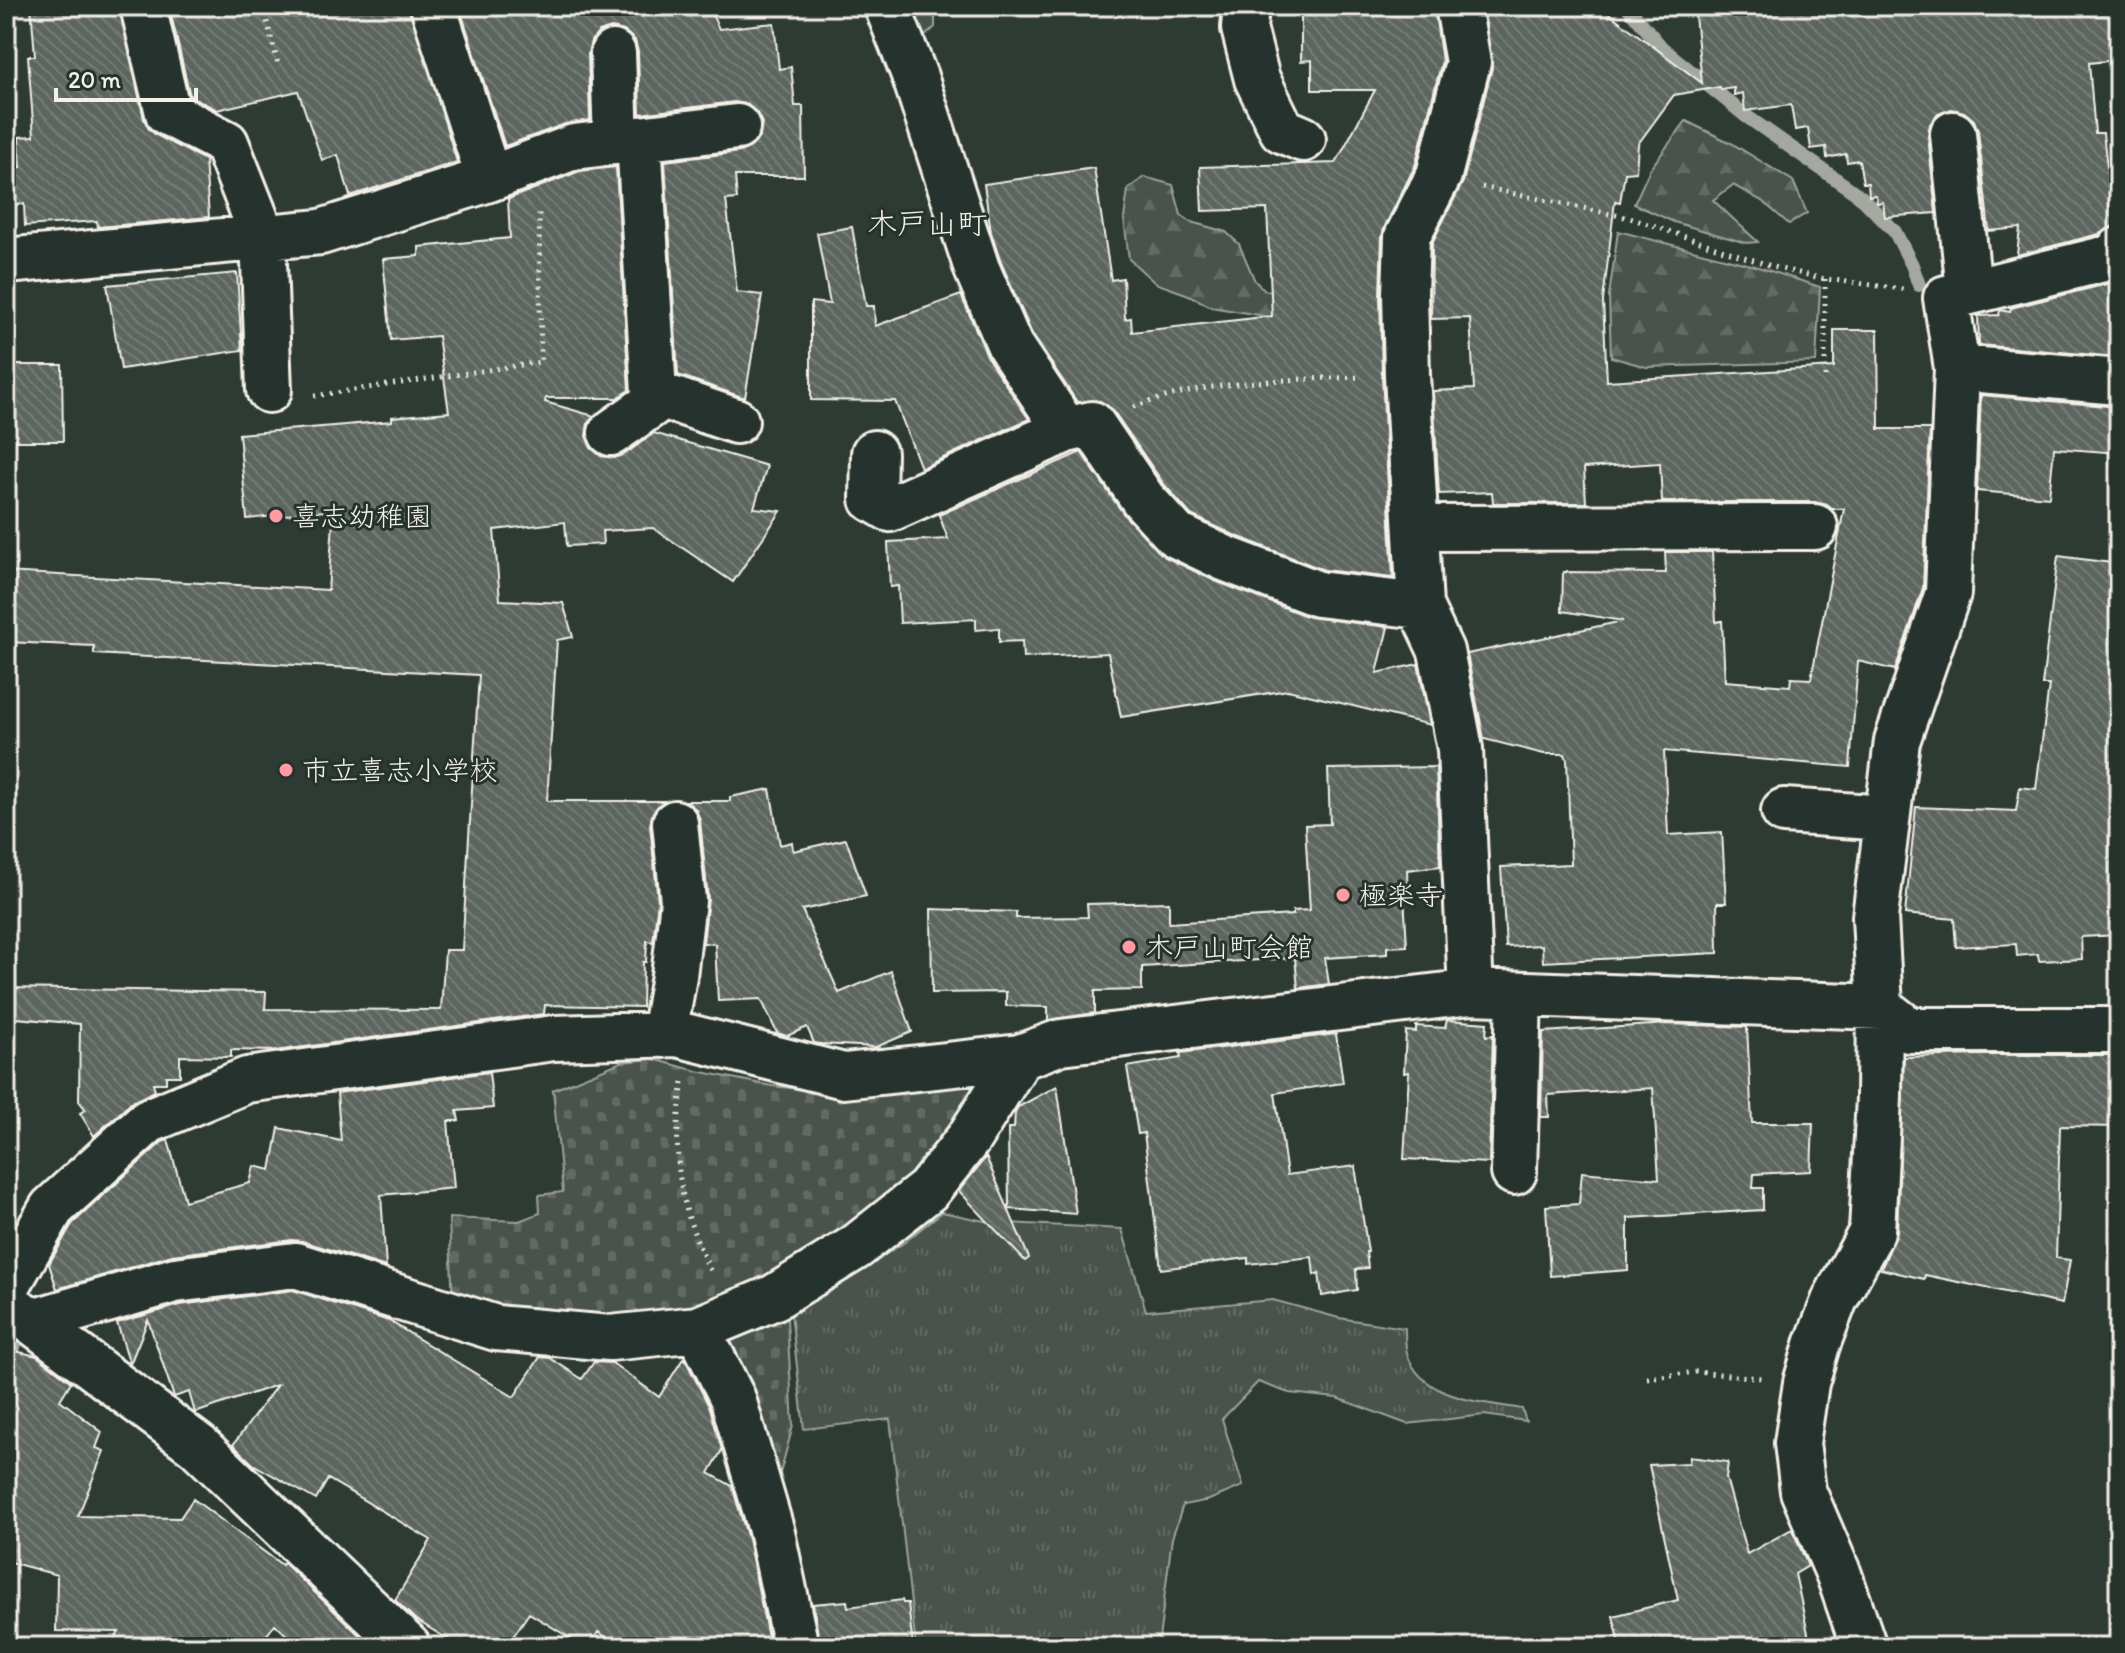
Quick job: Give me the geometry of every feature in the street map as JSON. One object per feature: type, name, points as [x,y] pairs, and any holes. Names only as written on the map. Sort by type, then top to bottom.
[{"type":"street","points":[[143,6],[168,113],[226,143],[263,237],[269,390]]},
{"type":"street","points":[[887,6],[915,77],[977,269],[1010,346],[1079,427],[1176,535],[1224,558],[1318,594],[1420,606]]},
{"type":"street","points":[[1246,6],[1244,28],[1257,79],[1282,130],[1303,139]]},
{"type":"street","points":[[1458,6],[1468,62],[1439,175],[1407,237],[1407,375],[1420,606],[1441,651],[1460,749],[1471,992]]},
{"type":"street","points":[[442,10],[489,179]]},
{"type":"street","points":[[611,433],[652,404],[654,393],[628,140],[613,53]]},
{"type":"street","points":[[6,261],[321,232],[489,179],[574,147],[737,127]]},
{"type":"street","points":[[1864,1647],[1839,1575],[1803,1491],[1797,1443],[1806,1383],[1835,1299],[1872,1231],[1880,1007],[1875,917],[1897,741],[1948,593],[1958,294],[1953,134]]},
{"type":"street","points":[[1958,294],[2112,257],[2119,250]]},
{"type":"street","points":[[1957,368],[2119,382]]},
{"type":"street","points":[[654,393],[736,421]]},
{"type":"street","points":[[874,453],[873,499],[890,509],[1079,427]]},
{"type":"street","points":[[1417,528],[1815,527]]},
{"type":"street","points":[[1784,811],[1887,818]]},
{"type":"street","points":[[675,823],[683,901],[674,976],[677,1036]]},
{"type":"street","points":[[15,1304],[52,1208],[148,1121],[247,1080],[554,1038],[677,1036],[844,1076],[1020,1057],[1061,1042],[1471,992],[1880,1007],[1909,1030],[2119,1030]]},
{"type":"street","points":[[1514,1172],[1519,995]]},
{"type":"street","points":[[15,1304],[295,1265],[496,1328],[610,1338],[716,1323],[775,1297],[856,1247],[928,1190],[969,1138],[1020,1057]]},
{"type":"street","points":[[15,1304],[198,1446],[408,1647]]},
{"type":"street","points":[[716,1323],[733,1399],[772,1533],[796,1647]]},
{"type":"path","points":[[263,6],[279,68]]},
{"type":"path","points":[[313,397],[541,362],[538,160]]},
{"type":"path","points":[[1439,175],[1452,181],[1630,218],[1777,268],[1825,279],[1958,294]]},
{"type":"path","points":[[1825,279],[1825,377]]},
{"type":"path","points":[[1079,427],[1164,396],[1206,386],[1407,375]]},
{"type":"path","points":[[677,1036],[679,1177],[686,1216],[716,1323]]},
{"type":"path","points":[[1647,1378],[1696,1372],[1806,1383]]},
{"type":"green space","points":[[879,6],[935,6],[935,27],[925,36],[892,24]]},
{"type":"green space","points":[[1686,121],[1731,143],[1793,181],[1807,213],[1789,224],[1762,201],[1733,185],[1713,200],[1758,242],[1746,243],[1674,222],[1634,204],[1650,169]]},
{"type":"green space","points":[[1144,177],[1173,185],[1181,215],[1191,222],[1226,232],[1239,244],[1255,281],[1264,290],[1283,295],[1294,327],[1265,316],[1211,307],[1155,283],[1129,259],[1124,219],[1128,189]]},
{"type":"green space","points":[[1618,231],[1755,266],[1820,287],[1816,362],[1646,367],[1611,357],[1609,296]]},
{"type":"green space","points":[[653,1059],[772,1086],[829,1092],[985,1083],[919,1181],[748,1300],[610,1325],[453,1303],[449,1218],[519,1221],[540,1213],[539,1195],[563,1192],[553,1090],[621,1062]]},
{"type":"green space","points":[[942,1212],[989,1222],[1122,1229],[1146,1311],[1273,1300],[1339,1318],[1405,1328],[1407,1353],[1414,1369],[1425,1381],[1439,1390],[1472,1401],[1522,1409],[1526,1421],[1484,1415],[1407,1424],[1337,1398],[1289,1393],[1258,1382],[1222,1419],[1243,1486],[1209,1500],[1183,1505],[1172,1538],[1158,1647],[916,1647],[890,1419],[804,1429],[791,1313],[902,1244]]},
{"type":"green space","points":[[787,1319],[793,1426],[771,1506],[713,1342]]},
{"type":"building","points":[[31,6],[119,6],[144,119],[156,135],[205,160],[209,217],[98,227],[97,221],[25,226],[24,204],[6,205],[6,168],[21,167],[19,137],[34,136],[28,56],[35,56]]},
{"type":"building","points":[[169,6],[409,6],[457,162],[350,196],[338,155],[322,160],[298,91],[217,110],[190,96]]},
{"type":"building","points":[[459,6],[708,6],[719,29],[774,23],[779,69],[791,67],[795,106],[803,106],[804,176],[735,176],[737,199],[726,200],[737,292],[762,295],[745,398],[678,375],[665,161],[740,152],[751,147],[760,136],[762,123],[757,113],[747,104],[734,102],[640,114],[635,40],[624,31],[611,28],[599,32],[591,41],[588,53],[590,120],[565,124],[505,146]]},
{"type":"building","points":[[1301,6],[1434,6],[1442,61],[1415,166],[1382,236],[1382,376],[1393,578],[1324,570],[1191,515],[1163,483],[1112,409],[1100,401],[1077,402],[1032,334],[991,232],[984,184],[1094,168],[1111,280],[1123,278],[1125,319],[1131,318],[1132,332],[1272,316],[1267,209],[1202,211],[1200,167],[1336,163],[1375,90],[1312,90],[1312,60],[1301,61]]},
{"type":"building","points":[[1483,6],[1599,6],[1702,83],[1694,6],[2110,6],[2116,60],[2089,63],[2095,133],[2103,133],[2114,226],[2099,234],[2017,255],[2020,228],[1989,231],[1978,131],[1974,120],[1964,112],[1951,109],[1938,114],[1930,124],[1928,136],[1936,213],[1885,217],[1883,202],[1877,203],[1876,195],[1869,196],[1868,183],[1863,183],[1859,160],[1847,162],[1846,154],[1827,158],[1826,147],[1811,149],[1808,128],[1795,130],[1791,105],[1745,111],[1743,93],[1734,95],[1734,88],[1721,90],[1720,87],[1674,95],[1638,144],[1636,172],[1625,173],[1620,202],[1615,201],[1603,301],[1607,381],[1834,367],[1834,330],[1878,330],[1879,429],[1930,429],[1923,588],[1895,670],[1858,661],[1850,767],[1664,751],[1668,835],[1722,832],[1726,903],[1717,903],[1718,953],[1543,962],[1542,945],[1506,947],[1501,867],[1571,864],[1567,760],[1565,754],[1544,754],[1484,739],[1467,654],[1623,621],[1562,611],[1563,572],[1666,573],[1665,552],[1712,552],[1716,622],[1722,621],[1725,681],[1790,686],[1791,678],[1811,679],[1844,509],[1832,509],[1815,502],[1662,502],[1660,463],[1584,468],[1586,503],[1493,503],[1492,492],[1439,494],[1433,391],[1474,389],[1470,318],[1431,319],[1432,243],[1463,182],[1492,68]]},
{"type":"building","points":[[616,167],[629,390],[617,398],[546,398],[545,402],[594,416],[588,423],[586,436],[591,448],[601,456],[614,458],[625,454],[654,433],[767,466],[754,508],[781,511],[733,582],[653,528],[602,531],[603,544],[567,546],[565,522],[494,530],[500,600],[563,603],[573,637],[557,640],[547,801],[666,801],[653,812],[650,825],[658,901],[653,942],[647,941],[646,962],[643,962],[642,1007],[545,1005],[544,1014],[275,1051],[231,1050],[231,1057],[180,1056],[180,1076],[166,1076],[166,1083],[153,1083],[155,1091],[132,1102],[94,1136],[80,1113],[86,1110],[79,1101],[80,1024],[6,1017],[6,988],[266,992],[265,1009],[441,1010],[445,950],[462,950],[479,675],[94,654],[94,646],[6,642],[6,572],[328,590],[334,510],[247,519],[239,434],[392,421],[392,417],[449,412],[438,336],[391,340],[383,259],[419,256],[419,247],[510,238],[508,199],[580,171]]},
{"type":"building","points":[[852,227],[866,306],[874,306],[875,326],[961,295],[989,360],[1029,419],[921,468],[895,401],[811,400],[811,302],[830,304],[817,233]]},
{"type":"building","points":[[237,273],[242,350],[121,369],[107,285]]},
{"type":"building","points":[[2119,281],[2118,357],[1979,345],[1978,316],[1999,315],[2000,310],[2010,312],[2011,308]]},
{"type":"building","points":[[6,365],[62,365],[63,441],[6,441]]},
{"type":"building","points":[[1981,395],[2119,407],[2119,453],[2054,448],[2049,497],[1977,491]]},
{"type":"building","points":[[1081,452],[1125,516],[1165,557],[1215,581],[1309,617],[1388,627],[1377,673],[1418,664],[1430,725],[1288,690],[1121,717],[1108,653],[1023,658],[1022,641],[999,642],[999,628],[976,630],[976,619],[900,623],[898,586],[890,587],[888,542],[948,539],[939,515]]},
{"type":"building","points":[[2058,556],[2119,564],[2119,935],[2081,937],[2082,959],[2039,961],[2038,954],[2017,956],[2016,944],[1956,947],[1954,919],[1905,914],[1916,807],[2016,811],[2020,787],[2036,789],[2049,685],[2042,685]]},
{"type":"building","points":[[1436,767],[1440,866],[1407,870],[1408,894],[1404,895],[1407,946],[1387,947],[1387,954],[1325,958],[1329,984],[1298,988],[1295,958],[1142,967],[1142,990],[1095,991],[1095,1013],[1048,1020],[1048,1007],[1006,1006],[1006,992],[932,993],[931,909],[1016,912],[1016,918],[1088,917],[1087,904],[1169,902],[1169,923],[1293,915],[1293,911],[1310,910],[1305,825],[1330,824],[1328,769]]},
{"type":"building","points":[[770,789],[780,845],[792,842],[793,851],[846,839],[866,896],[802,910],[839,993],[891,971],[912,1032],[876,1047],[814,1043],[807,1027],[787,1036],[777,1033],[761,999],[718,1001],[715,944],[703,943],[708,899],[700,820],[696,809],[686,801],[730,801],[730,797]]},
{"type":"building","points":[[1447,1020],[1487,1023],[1486,1036],[1493,1035],[1489,1163],[1404,1159],[1409,1072],[1404,1073],[1406,1031],[1416,1032],[1416,1026],[1445,1028]]},
{"type":"building","points":[[1668,1024],[1747,1027],[1752,1123],[1813,1123],[1811,1171],[1754,1174],[1753,1188],[1763,1188],[1763,1210],[1628,1218],[1628,1270],[1550,1276],[1546,1206],[1579,1204],[1582,1172],[1659,1179],[1653,1088],[1548,1095],[1549,1117],[1541,1117],[1543,1032]]},
{"type":"building","points":[[1336,1034],[1343,1083],[1275,1093],[1287,1175],[1355,1166],[1368,1252],[1368,1268],[1356,1269],[1357,1290],[1322,1296],[1319,1273],[1314,1275],[1312,1257],[1248,1264],[1248,1258],[1161,1269],[1144,1133],[1138,1134],[1127,1067],[1181,1058],[1180,1053]]},
{"type":"building","points":[[2119,1055],[2119,1127],[2060,1126],[2056,1258],[2070,1260],[2062,1304],[1925,1275],[1924,1279],[1881,1269],[1897,1232],[1904,1057]]},
{"type":"building","points":[[489,1072],[493,1108],[457,1111],[459,1121],[448,1121],[454,1188],[381,1195],[386,1267],[292,1240],[172,1255],[57,1289],[49,1264],[72,1224],[162,1142],[168,1140],[185,1201],[250,1183],[254,1166],[271,1170],[279,1128],[341,1141],[337,1093]]},
{"type":"building","points":[[1057,1086],[1076,1214],[1009,1209],[1008,1128],[1014,1128],[1018,1107]]},
{"type":"building","points":[[986,1157],[1029,1258],[1025,1261],[959,1191]]},
{"type":"building","points":[[293,1290],[389,1321],[514,1397],[540,1357],[550,1358],[582,1379],[594,1362],[612,1363],[659,1397],[684,1357],[710,1408],[722,1450],[709,1473],[732,1486],[748,1539],[770,1647],[623,1647],[598,1632],[589,1647],[585,1647],[529,1613],[506,1647],[461,1647],[416,1620],[395,1600],[431,1540],[328,1479],[316,1500],[253,1464],[233,1445],[277,1385],[195,1413],[189,1392],[174,1397],[148,1320],[130,1364],[117,1323],[180,1305]]},
{"type":"building","points":[[6,1349],[37,1356],[71,1382],[60,1400],[102,1432],[96,1448],[104,1451],[78,1516],[180,1518],[193,1499],[282,1565],[284,1563],[372,1647],[299,1647],[275,1624],[258,1647],[109,1647],[119,1632],[56,1631],[57,1575],[6,1561]]},
{"type":"building","points":[[1690,1457],[1728,1462],[1726,1478],[1747,1554],[1792,1529],[1808,1566],[1795,1574],[1811,1647],[1621,1647],[1613,1616],[1678,1600],[1649,1465],[1689,1463]]},
{"type":"building","points":[[902,1600],[908,1603],[913,1647],[820,1647],[813,1604],[847,1601],[848,1607]]},
{"type":"waterway","points":[[1627,6],[1662,48],[1746,116],[1860,196],[1895,232],[1919,285]]},
{"type":"waterway","points":[[6,1378],[19,1328]]},
{"type":"place","name":"喜志幼稚園","points":[[276,516]]},
{"type":"place","name":"市立喜志小学校","points":[[286,770]]},
{"type":"place","name":"極楽寺","points":[[1343,895]]},
{"type":"place","name":"木戸山町会館","points":[[1129,947]]},
{"type":"district","name":"木戸山町","points":[[927,224]]}]
